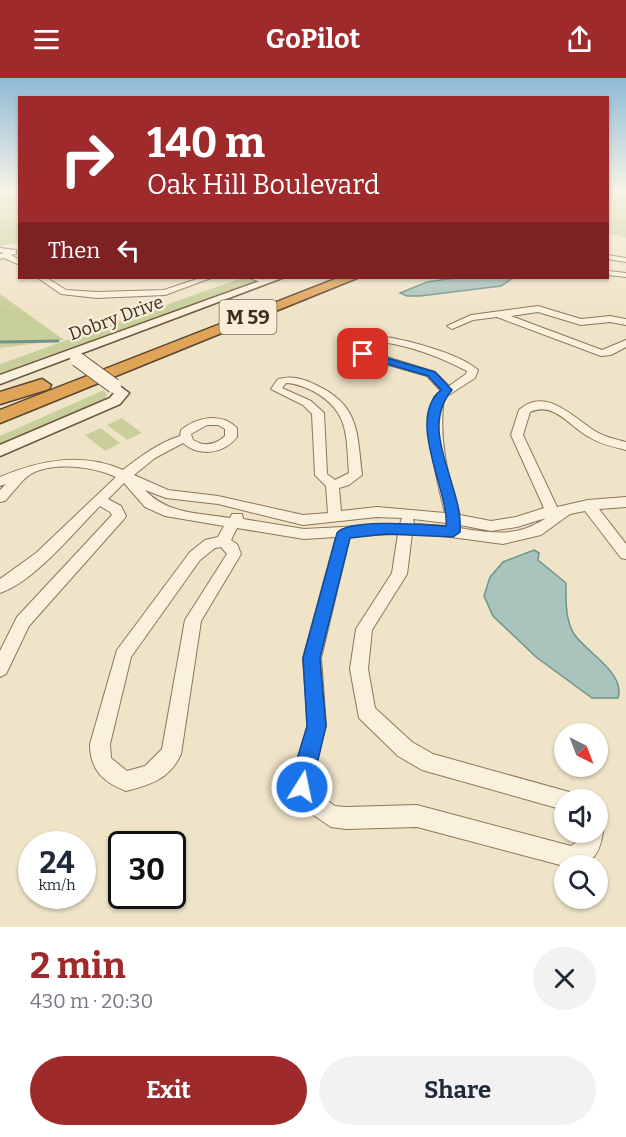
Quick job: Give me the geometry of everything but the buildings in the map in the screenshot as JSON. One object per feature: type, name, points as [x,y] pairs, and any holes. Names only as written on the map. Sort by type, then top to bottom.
[{"type":"highway","name":"M 59","points":[[0,400],[318,279]]},
{"type":"highway","name":"M 59","points":[[0,417],[348,279]]},
{"type":"highway","points":[[0,428],[152,356]]},
{"type":"street","points":[[2,254],[18,262]]},
{"type":"street","points":[[609,257],[626,260]]},
{"type":"street","points":[[609,273],[626,275]]},
{"type":"street","points":[[44,279],[64,292],[97,295],[154,294],[204,279]]},
{"type":"street","name":"Dobry Drive","points":[[0,380],[74,357],[269,279]]},
{"type":"street","points":[[452,326],[471,318],[538,309],[581,322],[610,319],[626,322]]},
{"type":"street","points":[[501,314],[504,318],[601,353],[608,353],[626,342]]},
{"type":"street","points":[[447,390],[431,374],[369,356],[360,352],[358,346],[366,340],[376,339],[408,344],[474,370],[471,376],[439,397],[433,427],[438,462],[454,526]]},
{"type":"street","points":[[0,451],[115,401],[122,393],[74,357]]},
{"type":"street","points":[[332,485],[344,482],[356,475],[345,410],[333,396],[301,382],[282,381],[276,389],[307,403],[318,413],[321,475],[332,485],[340,525],[312,658],[317,726],[302,776],[302,787],[310,801],[331,816],[346,819],[417,816],[571,857],[580,856],[590,843]]},
{"type":"street","points":[[559,511],[516,435],[525,410],[539,404],[556,408],[592,435],[626,446]]},
{"type":"street","points":[[0,587],[39,559],[125,476],[164,446],[185,438]]},
{"type":"street","points":[[0,482],[29,470],[55,463],[85,462],[101,465],[166,494],[218,500],[289,519],[319,519],[340,525]]},
{"type":"street","points":[[0,498],[29,470]]},
{"type":"street","points":[[125,476],[133,488],[157,508],[178,515],[297,534],[340,525],[377,512],[407,521],[454,526],[492,538],[515,537],[536,531],[559,511],[626,501]]},
{"type":"street","points":[[0,669],[23,622],[119,516],[116,509],[99,500]]},
{"type":"street","points":[[588,505],[620,538],[626,554]]},
{"type":"street","points":[[223,541],[232,548],[233,559],[194,620],[171,754],[151,775],[126,781],[106,771],[99,757],[100,744],[123,655],[195,556],[210,544],[223,541],[243,507]]},
{"type":"street","points":[[407,521],[399,574],[364,629],[359,669],[366,712],[405,749],[429,764],[554,797]]},
{"type":"green space","points":[[0,232],[18,232],[18,242],[0,246]]},
{"type":"green space","points":[[609,232],[626,232],[626,238],[609,233]]},
{"type":"green space","points":[[239,279],[254,281],[237,290],[0,377],[0,364]]},
{"type":"green space","points":[[0,294],[64,340],[0,348]]},
{"type":"green space","points":[[104,390],[107,395],[104,400],[0,445],[0,436]]},
{"type":"green space","points":[[122,418],[142,433],[127,440],[107,425]]},
{"type":"green space","points":[[101,428],[120,443],[105,451],[85,435]]},
{"type":"water","points":[[447,279],[512,279],[501,286],[420,296],[407,296],[400,293],[427,282]]},
{"type":"water","points":[[534,550],[539,553],[538,560],[566,583],[567,609],[571,628],[580,641],[611,672],[619,689],[618,698],[592,698],[536,657],[493,616],[484,596],[490,577],[503,562]]},
{"type":"waterway","points":[[0,342],[58,341]]},
{"type":"route","points":[[302,787],[302,776],[317,726],[312,658],[344,533],[386,529],[429,529],[453,532],[454,520],[438,462],[433,427],[439,397],[447,390],[431,374],[363,354]]}]
